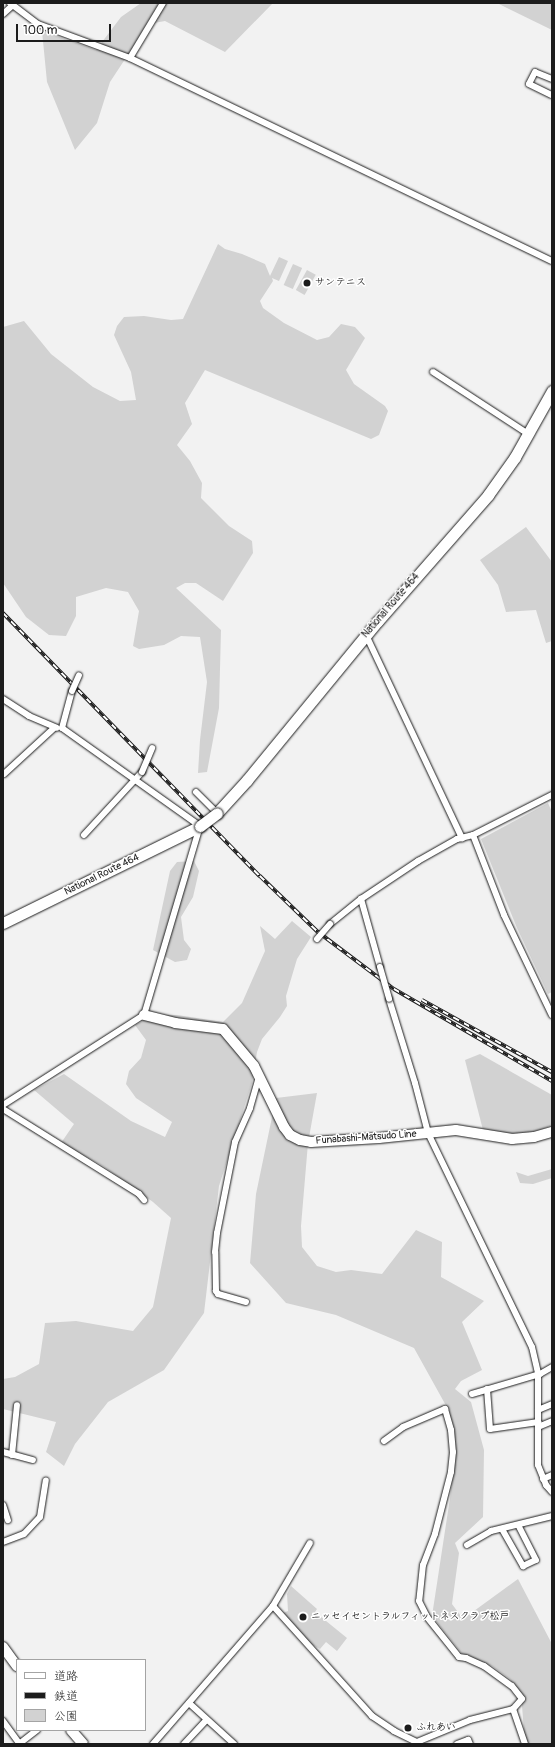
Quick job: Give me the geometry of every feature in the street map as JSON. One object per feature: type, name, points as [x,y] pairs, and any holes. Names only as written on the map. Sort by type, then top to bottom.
[{"type":"highway","name":"National Route 464","points":[[3,923],[200,826],[217,813],[238,790],[366,635],[501,479],[552,391]]},
{"type":"main road","name":"Funabashi-Matsudo Line","points":[[144,1015],[175,1023],[223,1029],[254,1066],[284,1127],[290,1135],[300,1140],[318,1141],[428,1134],[456,1130],[512,1139],[534,1137],[552,1132]]},
{"type":"main road","points":[[3,1647],[16,1665]]},
{"type":"main road","points":[[72,1731],[83,1744]]},
{"type":"street","points":[[130,58],[163,3]]},
{"type":"street","points":[[3,14],[11,4],[38,24],[130,58],[552,261]]},
{"type":"street","points":[[552,79],[535,72],[529,84],[552,95]]},
{"type":"street","points":[[433,372],[528,434]]},
{"type":"street","points":[[366,635],[462,838]]},
{"type":"street","points":[[62,728],[72,691],[79,675]]},
{"type":"street","points":[[3,699],[54,728],[62,728],[200,826],[144,1015],[3,1105]]},
{"type":"street","points":[[4,774],[54,728]]},
{"type":"street","points":[[84,835],[142,772],[152,748]]},
{"type":"street","points":[[196,792],[217,813]]},
{"type":"street","points":[[317,939],[330,924],[361,898],[418,861],[457,839],[473,835],[552,795]]},
{"type":"street","points":[[473,835],[504,915],[552,1015]]},
{"type":"street","points":[[361,898],[389,999],[415,1083],[428,1134],[532,1347],[538,1374],[538,1465],[543,1479],[552,1492]]},
{"type":"street","points":[[246,1302],[218,1294],[216,1291],[215,1252],[217,1233],[235,1142],[250,1108],[259,1076]]},
{"type":"street","points":[[3,1109],[139,1194],[144,1200]]},
{"type":"street","points":[[472,1394],[538,1374],[552,1368]]},
{"type":"street","points":[[487,1389],[490,1429],[552,1421]]},
{"type":"street","points":[[538,1410],[552,1404]]},
{"type":"street","points":[[12,1454],[17,1405]]},
{"type":"street","points":[[273,1606],[372,1716],[384,1726],[415,1743],[470,1720],[513,1709],[522,1700],[512,1686],[484,1666],[459,1656],[427,1617],[419,1601],[423,1565],[436,1534],[451,1472],[453,1452],[451,1430],[445,1409],[403,1427],[384,1441]]},
{"type":"street","points":[[3,1452],[33,1460]]},
{"type":"street","points":[[543,1479],[552,1475]]},
{"type":"street","points":[[3,1542],[24,1534],[40,1517],[46,1480]]},
{"type":"street","points":[[3,1505],[8,1520]]},
{"type":"street","points":[[467,1545],[491,1531],[552,1516]]},
{"type":"street","points":[[502,1528],[523,1566],[536,1560],[518,1525]]},
{"type":"street","points":[[153,1744],[273,1606],[310,1544]]},
{"type":"street","points":[[189,1703],[232,1743]]},
{"type":"street","points":[[513,1709],[525,1744]]},
{"type":"street","points":[[184,1744],[206,1720]]},
{"type":"street","points":[[3,1721],[20,1744],[36,1731]]},
{"type":"street","points":[[457,1744],[468,1740],[470,1744]]},
{"type":"green space","points":[[141,3],[273,3],[225,52],[165,21],[154,23],[137,41],[110,82],[97,123],[75,150],[47,82],[42,31],[96,50],[121,17]]},
{"type":"green space","points":[[497,3],[552,3],[552,30]]},
{"type":"green space","points":[[218,244],[225,249],[242,254],[265,264],[270,276],[279,257],[288,261],[279,281],[272,278],[273,281],[260,301],[263,308],[284,323],[317,340],[329,337],[341,324],[355,327],[365,338],[346,370],[354,384],[385,406],[388,411],[379,435],[371,439],[205,370],[185,403],[192,424],[177,445],[190,461],[202,483],[201,498],[229,526],[252,541],[253,553],[223,601],[196,583],[185,583],[176,588],[221,630],[219,708],[207,772],[198,773],[200,740],[207,682],[200,637],[181,636],[164,645],[139,649],[133,646],[139,611],[128,592],[106,588],[76,597],[76,616],[66,636],[49,635],[26,617],[3,583],[3,327],[24,321],[51,354],[93,387],[120,401],[136,400],[131,372],[114,335],[117,326],[124,317],[144,316],[171,320],[183,319]]},
{"type":"green space","points":[[293,264],[302,268],[293,289],[284,285]]},
{"type":"green space","name":"サンテニス","points":[[307,270],[316,275],[305,295],[296,290]]},
{"type":"green space","points":[[526,527],[552,562],[552,641],[546,643],[536,610],[506,612],[498,585],[480,560]]},
{"type":"green space","points":[[548,803],[552,812],[552,992],[548,994],[517,928],[481,839]]},
{"type":"green space","points":[[194,861],[199,871],[193,897],[181,917],[184,940],[191,949],[187,960],[175,962],[153,950],[170,871],[177,862]]},
{"type":"green space","points":[[292,921],[311,937],[297,959],[286,996],[287,1006],[262,1039],[257,1052],[252,1083],[219,1186],[204,1313],[164,1370],[108,1402],[75,1444],[64,1466],[46,1452],[56,1422],[3,1409],[3,1379],[15,1377],[39,1364],[45,1323],[76,1321],[133,1331],[153,1307],[171,1218],[153,1202],[103,1166],[61,1143],[74,1124],[34,1090],[64,1074],[131,1121],[165,1137],[172,1122],[136,1098],[126,1084],[129,1071],[141,1058],[146,1040],[135,1025],[143,1021],[149,1012],[157,1015],[177,1015],[223,1022],[242,1003],[265,951],[260,926],[275,939]]},
{"type":"green space","points":[[480,1054],[552,1095],[552,1125],[538,1131],[520,1134],[507,1134],[483,1130],[465,1060]]},
{"type":"green space","points":[[317,1093],[308,1143],[301,1226],[302,1247],[317,1266],[336,1272],[351,1270],[382,1274],[416,1230],[442,1242],[441,1277],[484,1301],[462,1322],[482,1370],[461,1381],[455,1389],[471,1402],[484,1450],[483,1517],[455,1543],[459,1553],[452,1604],[463,1619],[518,1579],[552,1644],[552,1744],[525,1744],[521,1693],[510,1679],[492,1666],[463,1655],[432,1616],[450,1498],[455,1450],[449,1411],[414,1348],[336,1315],[286,1303],[250,1263],[256,1194],[276,1098]]},
{"type":"green space","points":[[552,1169],[552,1178],[533,1184],[520,1183],[516,1172],[528,1176]]},
{"type":"green space","name":"ニッセイセントラルフィットネスクラブ松戸","points":[[291,1586],[317,1609],[315,1612],[347,1638],[337,1651],[326,1642],[320,1649],[305,1641],[287,1621],[283,1613],[288,1611],[287,1594]]},
{"type":"railway","points":[[3,613],[260,876],[318,932],[394,989],[552,1081]]},
{"type":"railway","points":[[422,1000],[552,1072]]},
{"type":"place","name":"サンテニス","points":[[307,283]]},
{"type":"place","name":"ニッセイセントラルフィットネスクラブ松戸","points":[[303,1617]]},
{"type":"place","name":"ふれあい","points":[[408,1728]]}]
